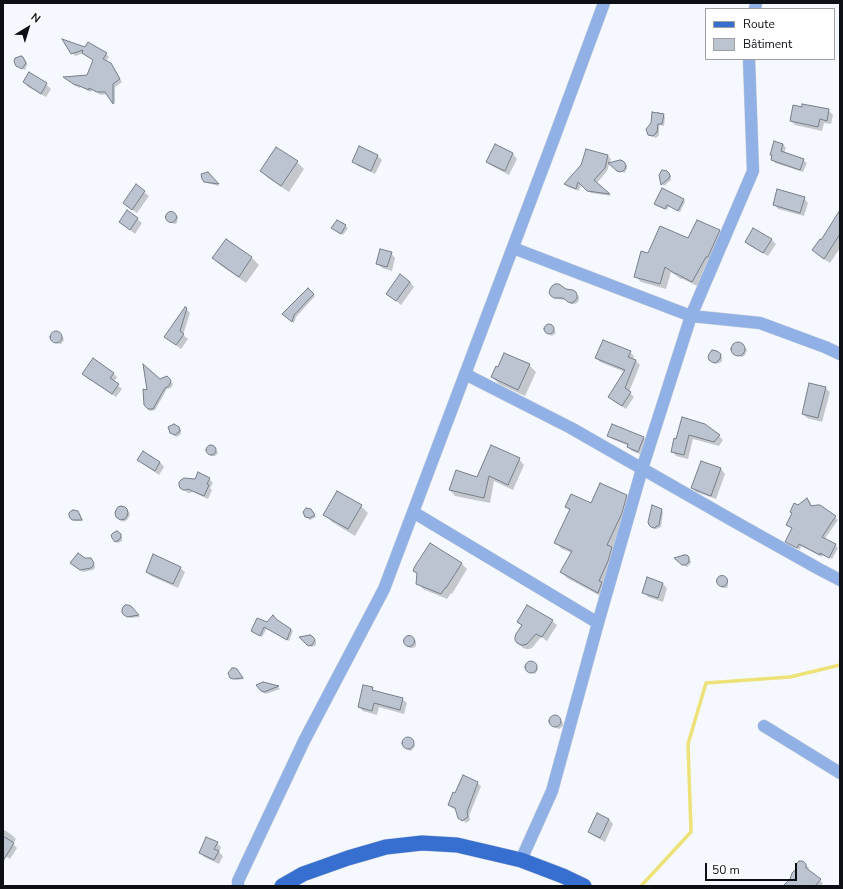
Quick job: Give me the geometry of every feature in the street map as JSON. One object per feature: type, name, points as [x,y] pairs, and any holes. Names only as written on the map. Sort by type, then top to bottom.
[{"type":"main road","points":[[282,886],[304,874],[348,858],[386,847],[422,843],[457,845],[521,860],[563,876],[584,886]]},
{"type":"street","points":[[238,886],[238,881],[304,741],[384,589],[604,3]]},
{"type":"street","points":[[521,860],[552,791],[642,469],[691,316],[753,171],[749,60]]},
{"type":"street","points":[[513,248],[691,316],[760,323],[840,354]]},
{"type":"street","points":[[465,374],[571,428],[840,580]]},
{"type":"street","points":[[413,512],[598,623]]},
{"type":"street","points":[[764,726],[840,773]]},
{"type":"building","points":[[62,39],[85,47],[88,42],[107,53],[103,59],[111,63],[120,79],[113,84],[113,104],[105,92],[97,92],[89,88],[89,90],[75,85],[63,77],[87,75],[93,60],[82,53],[83,50],[71,54]]},
{"type":"building","points":[[21,56],[26,63],[22,69],[16,66],[14,61],[15,58]]},
{"type":"building","points":[[29,72],[47,83],[41,94],[23,82]]},
{"type":"building","points":[[802,104],[829,109],[827,121],[820,119],[818,127],[790,121],[793,105],[802,107]]},
{"type":"building","points":[[652,112],[664,114],[662,124],[658,124],[657,132],[653,136],[648,135],[646,129],[651,123]]},
{"type":"building","points":[[774,141],[783,144],[781,151],[804,159],[800,170],[771,160],[772,155],[770,155]]},
{"type":"building","points":[[495,144],[513,153],[505,171],[486,162]]},
{"type":"building","points":[[359,146],[378,155],[371,171],[352,162]]},
{"type":"building","points":[[276,147],[298,161],[281,186],[260,171]]},
{"type":"building","points":[[586,149],[608,155],[605,168],[594,180],[610,194],[587,191],[578,182],[576,189],[564,184],[581,165]]},
{"type":"building","points":[[620,160],[625,163],[626,166],[623,171],[620,172],[608,163]]},
{"type":"building","points":[[662,170],[667,171],[670,176],[661,185],[659,175]]},
{"type":"building","points":[[208,172],[219,184],[204,182],[201,174]]},
{"type":"building","points":[[136,184],[145,191],[132,210],[123,203]]},
{"type":"building","points":[[662,188],[684,199],[678,211],[667,205],[665,209],[654,204]]},
{"type":"building","points":[[777,189],[805,197],[800,213],[773,205]]},
{"type":"building","points":[[127,210],[138,218],[130,230],[119,222]]},
{"type":"building","points":[[840,210],[840,234],[824,259],[812,250],[820,239],[821,240]]},
{"type":"building","points":[[171,211],[175,213],[177,217],[175,221],[171,223],[167,221],[165,217],[167,213]]},
{"type":"building","points":[[337,220],[346,225],[341,234],[331,228]]},
{"type":"building","points":[[697,220],[720,230],[708,257],[706,257],[692,282],[665,267],[660,284],[634,277],[641,251],[648,253],[660,226],[688,238]]},
{"type":"building","points":[[753,228],[772,239],[763,253],[745,242]]},
{"type":"building","points":[[226,239],[252,257],[239,277],[212,258]]},
{"type":"building","points":[[380,249],[392,252],[387,267],[376,264]]},
{"type":"building","points":[[400,274],[410,282],[396,301],[386,294]]},
{"type":"building","points":[[555,284],[559,284],[566,289],[576,292],[577,298],[575,301],[572,303],[563,298],[554,298],[551,296],[549,293],[550,289]]},
{"type":"building","points":[[308,288],[314,294],[294,315],[292,322],[282,314]]},
{"type":"building","points":[[185,307],[187,308],[180,331],[184,334],[176,345],[164,337]]},
{"type":"building","points":[[547,324],[551,324],[553,325],[553,333],[547,334],[544,331],[544,327]]},
{"type":"building","points":[[56,331],[60,333],[62,337],[60,341],[56,343],[52,341],[50,337],[52,333]]},
{"type":"building","points":[[603,340],[631,351],[628,357],[636,360],[625,388],[631,392],[622,406],[608,397],[625,370],[595,358]]},
{"type":"building","points":[[738,342],[743,344],[745,349],[743,354],[738,356],[733,354],[731,349],[733,344]]},
{"type":"building","points":[[712,350],[721,354],[720,359],[715,363],[709,360],[708,357]]},
{"type":"building","points":[[504,353],[530,364],[518,390],[491,377],[496,366],[498,367]]},
{"type":"building","points":[[93,358],[114,373],[110,378],[119,384],[112,394],[82,374]]},
{"type":"building","points":[[143,364],[160,379],[167,376],[171,381],[169,386],[165,388],[153,409],[148,409],[144,405],[143,389],[147,390]]},
{"type":"building","points":[[809,383],[826,387],[818,418],[802,414]]},
{"type":"building","points":[[682,417],[705,424],[720,435],[714,442],[689,435],[684,455],[671,452],[674,438],[676,439]]},
{"type":"building","points":[[174,424],[179,427],[180,430],[175,435],[170,433],[168,427]]},
{"type":"building","points":[[612,424],[644,437],[638,452],[627,447],[628,444],[607,436]]},
{"type":"building","points":[[209,445],[213,445],[215,446],[215,454],[209,455],[206,452],[206,448]]},
{"type":"building","points":[[491,445],[520,458],[508,485],[489,476],[484,498],[449,490],[456,470],[477,477]]},
{"type":"building","points":[[143,451],[160,462],[155,471],[137,460]]},
{"type":"building","points":[[701,461],[721,468],[711,496],[691,488]]},
{"type":"building","points":[[198,472],[210,478],[207,484],[209,485],[204,496],[188,489],[183,490],[179,485],[179,482],[184,478],[195,479]]},
{"type":"building","points":[[600,483],[627,495],[622,513],[607,545],[612,547],[608,561],[599,581],[602,582],[598,593],[560,572],[572,551],[554,543],[570,509],[565,507],[571,494],[591,503]]},
{"type":"building","points":[[337,491],[362,505],[348,529],[323,515]]},
{"type":"building","points":[[807,498],[811,506],[820,505],[836,516],[822,537],[836,544],[829,558],[799,544],[797,548],[785,542],[792,528],[786,525],[792,513],[790,512],[794,503],[798,505]]},
{"type":"building","points":[[652,505],[662,509],[659,525],[654,528],[649,525],[648,522]]},
{"type":"building","points":[[121,506],[127,509],[128,513],[125,519],[120,520],[116,517],[115,513],[118,507]]},
{"type":"building","points":[[306,508],[311,509],[315,515],[310,518],[305,517],[303,512]]},
{"type":"building","points":[[73,510],[78,511],[82,520],[72,520],[70,518],[69,513]]},
{"type":"building","points":[[117,531],[121,534],[121,537],[115,542],[111,535]]},
{"type":"building","points":[[430,543],[462,563],[441,594],[416,584],[417,573],[413,571]]},
{"type":"building","points":[[78,553],[85,558],[91,558],[94,563],[91,568],[80,570],[70,563]]},
{"type":"building","points":[[153,554],[181,567],[173,584],[146,572]]},
{"type":"building","points":[[684,555],[689,557],[689,562],[685,565],[682,565],[674,558]]},
{"type":"building","points":[[720,576],[724,576],[726,577],[726,585],[720,586],[717,583],[717,579]]},
{"type":"building","points":[[647,577],[663,583],[658,598],[642,593]]},
{"type":"building","points":[[125,605],[131,606],[139,615],[127,617],[124,615],[122,610]]},
{"type":"building","points":[[527,605],[553,620],[542,637],[536,634],[527,644],[521,645],[515,640],[516,634],[522,625],[517,622]]},
{"type":"building","points":[[273,615],[276,619],[291,629],[287,640],[264,627],[260,636],[251,631],[257,618],[267,622]]},
{"type":"building","points":[[310,635],[315,640],[312,645],[309,646],[299,637]]},
{"type":"building","points":[[409,635],[413,637],[415,641],[413,645],[409,647],[405,645],[403,641],[405,637]]},
{"type":"building","points":[[531,661],[535,663],[537,667],[535,671],[531,673],[527,671],[525,667],[527,663]]},
{"type":"building","points":[[232,668],[237,669],[243,678],[230,678],[228,673]]},
{"type":"building","points":[[263,682],[279,686],[264,692],[261,691],[256,685]]},
{"type":"building","points":[[363,685],[373,687],[372,690],[403,698],[400,710],[374,703],[372,711],[358,707]]},
{"type":"building","points":[[553,715],[557,715],[561,721],[557,727],[553,727],[549,723],[549,719]]},
{"type":"building","points":[[408,737],[412,739],[414,743],[412,747],[408,749],[404,747],[402,743],[404,739]]},
{"type":"building","points":[[463,775],[478,782],[467,812],[468,817],[462,821],[458,818],[455,808],[448,805],[453,792],[455,793]]},
{"type":"building","points":[[597,813],[609,819],[600,838],[588,832]]},
{"type":"building","points":[[3,836],[14,843],[3,861]]},
{"type":"building","points":[[206,837],[218,842],[214,849],[219,851],[214,860],[199,853]]},
{"type":"building","points":[[799,861],[804,862],[806,864],[806,868],[821,879],[815,886],[783,886],[790,879]]},
{"type":"waterway","points":[[641,886],[691,832],[688,744],[706,683],[790,677],[840,665]]}]
